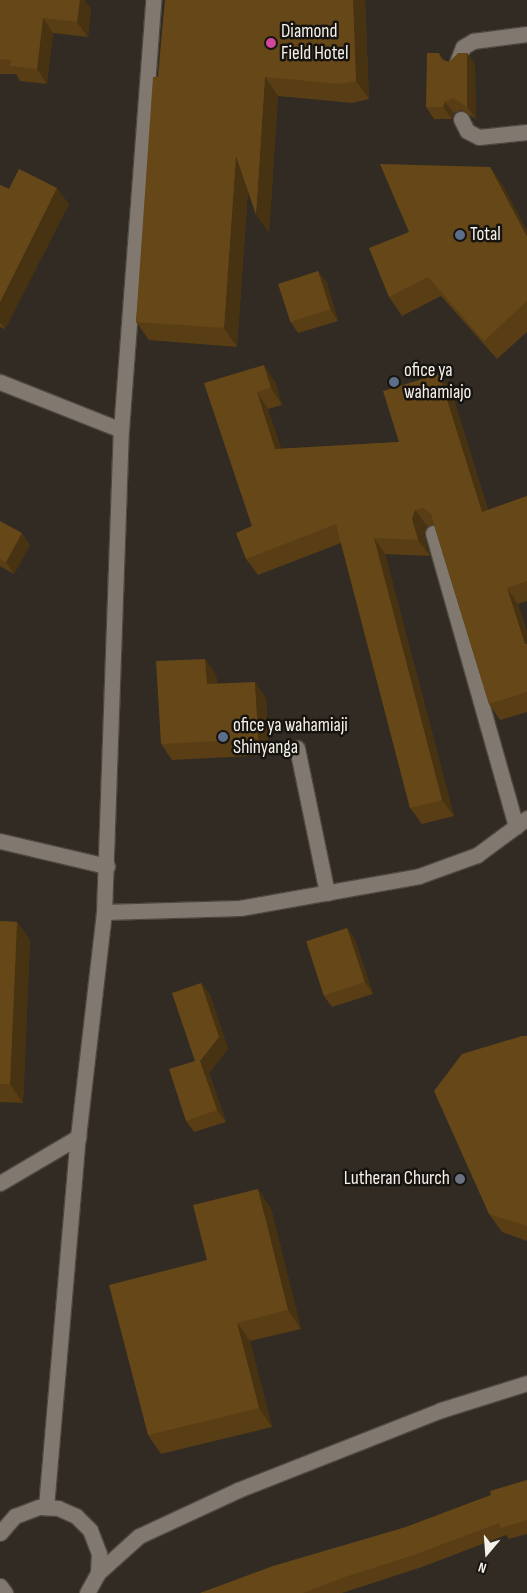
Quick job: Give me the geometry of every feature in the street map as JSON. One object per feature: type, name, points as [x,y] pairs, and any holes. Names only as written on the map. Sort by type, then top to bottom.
[{"type":"street","points":[[46,1507],[78,1138],[104,912],[121,430],[153,0]]},
{"type":"street","points":[[456,65],[463,47],[473,40],[527,34]]},
{"type":"street","points":[[460,119],[467,131],[479,138],[527,132]]},
{"type":"street","points":[[0,382],[121,430]]},
{"type":"street","points":[[104,912],[240,908],[419,876],[477,855],[522,822],[433,533]]},
{"type":"street","points":[[297,748],[327,893]]},
{"type":"street","points":[[0,841],[107,866]]},
{"type":"street","points":[[0,1183],[78,1138]]},
{"type":"street","points":[[87,1593],[98,1573],[139,1536],[238,1490],[441,1410],[527,1383]]},
{"type":"street","points":[[0,1533],[21,1513],[46,1507],[70,1513],[90,1530],[99,1554],[98,1573]]},
{"type":"street","points":[[0,1586],[5,1593]]},
{"type":"building","points":[[0,0],[80,0],[77,22],[43,18],[37,69],[10,66],[11,60],[0,59]]},
{"type":"building","points":[[165,0],[353,0],[356,81],[339,84],[265,77],[256,215],[236,156],[224,328],[136,322],[153,77],[158,77]]},
{"type":"building","points":[[427,53],[439,53],[441,59],[449,62],[458,53],[467,53],[467,107],[453,98],[445,102],[443,107],[426,107]]},
{"type":"building","points":[[380,164],[490,167],[527,237],[527,301],[484,341],[428,277],[389,297],[369,248],[409,232]]},
{"type":"building","points":[[19,169],[57,188],[0,302],[0,185],[9,189]]},
{"type":"building","points":[[318,271],[330,309],[290,322],[278,284]]},
{"type":"building","points":[[264,365],[271,388],[257,392],[275,449],[399,442],[383,391],[439,374],[482,512],[527,496],[527,581],[507,588],[525,644],[527,644],[527,692],[489,704],[431,514],[424,508],[415,510],[412,519],[418,540],[374,538],[442,800],[410,808],[336,524],[246,559],[236,533],[252,526],[204,383]]},
{"type":"building","points":[[0,521],[22,533],[6,562],[0,559]]},
{"type":"building","points":[[205,659],[207,684],[255,682],[258,739],[161,744],[156,661]]},
{"type":"building","points":[[0,921],[17,922],[10,1084],[0,1084]]},
{"type":"building","points":[[347,928],[365,982],[324,995],[306,941]]},
{"type":"building","points":[[201,983],[219,1037],[200,1061],[217,1110],[186,1121],[169,1069],[195,1061],[172,993]]},
{"type":"building","points":[[527,1036],[527,1226],[489,1214],[434,1091],[462,1054]]},
{"type":"building","points":[[258,1189],[288,1310],[237,1323],[259,1408],[148,1435],[109,1285],[207,1260],[193,1205]]},
{"type":"building","points":[[527,1480],[527,1520],[501,1528],[499,1523],[414,1555],[345,1577],[303,1593],[200,1593],[273,1566],[406,1527],[491,1495],[490,1491]]},
{"type":"place","name":"Diamond Field Hotel","points":[[271,43]]},
{"type":"place","name":"Total","points":[[460,235]]},
{"type":"place","name":"ofice ya wahamiajo","points":[[394,382]]},
{"type":"place","name":"ofice ya wahamiaji Shinyanga","points":[[223,737]]},
{"type":"place","name":"Lutheran Church","points":[[460,1179]]}]
